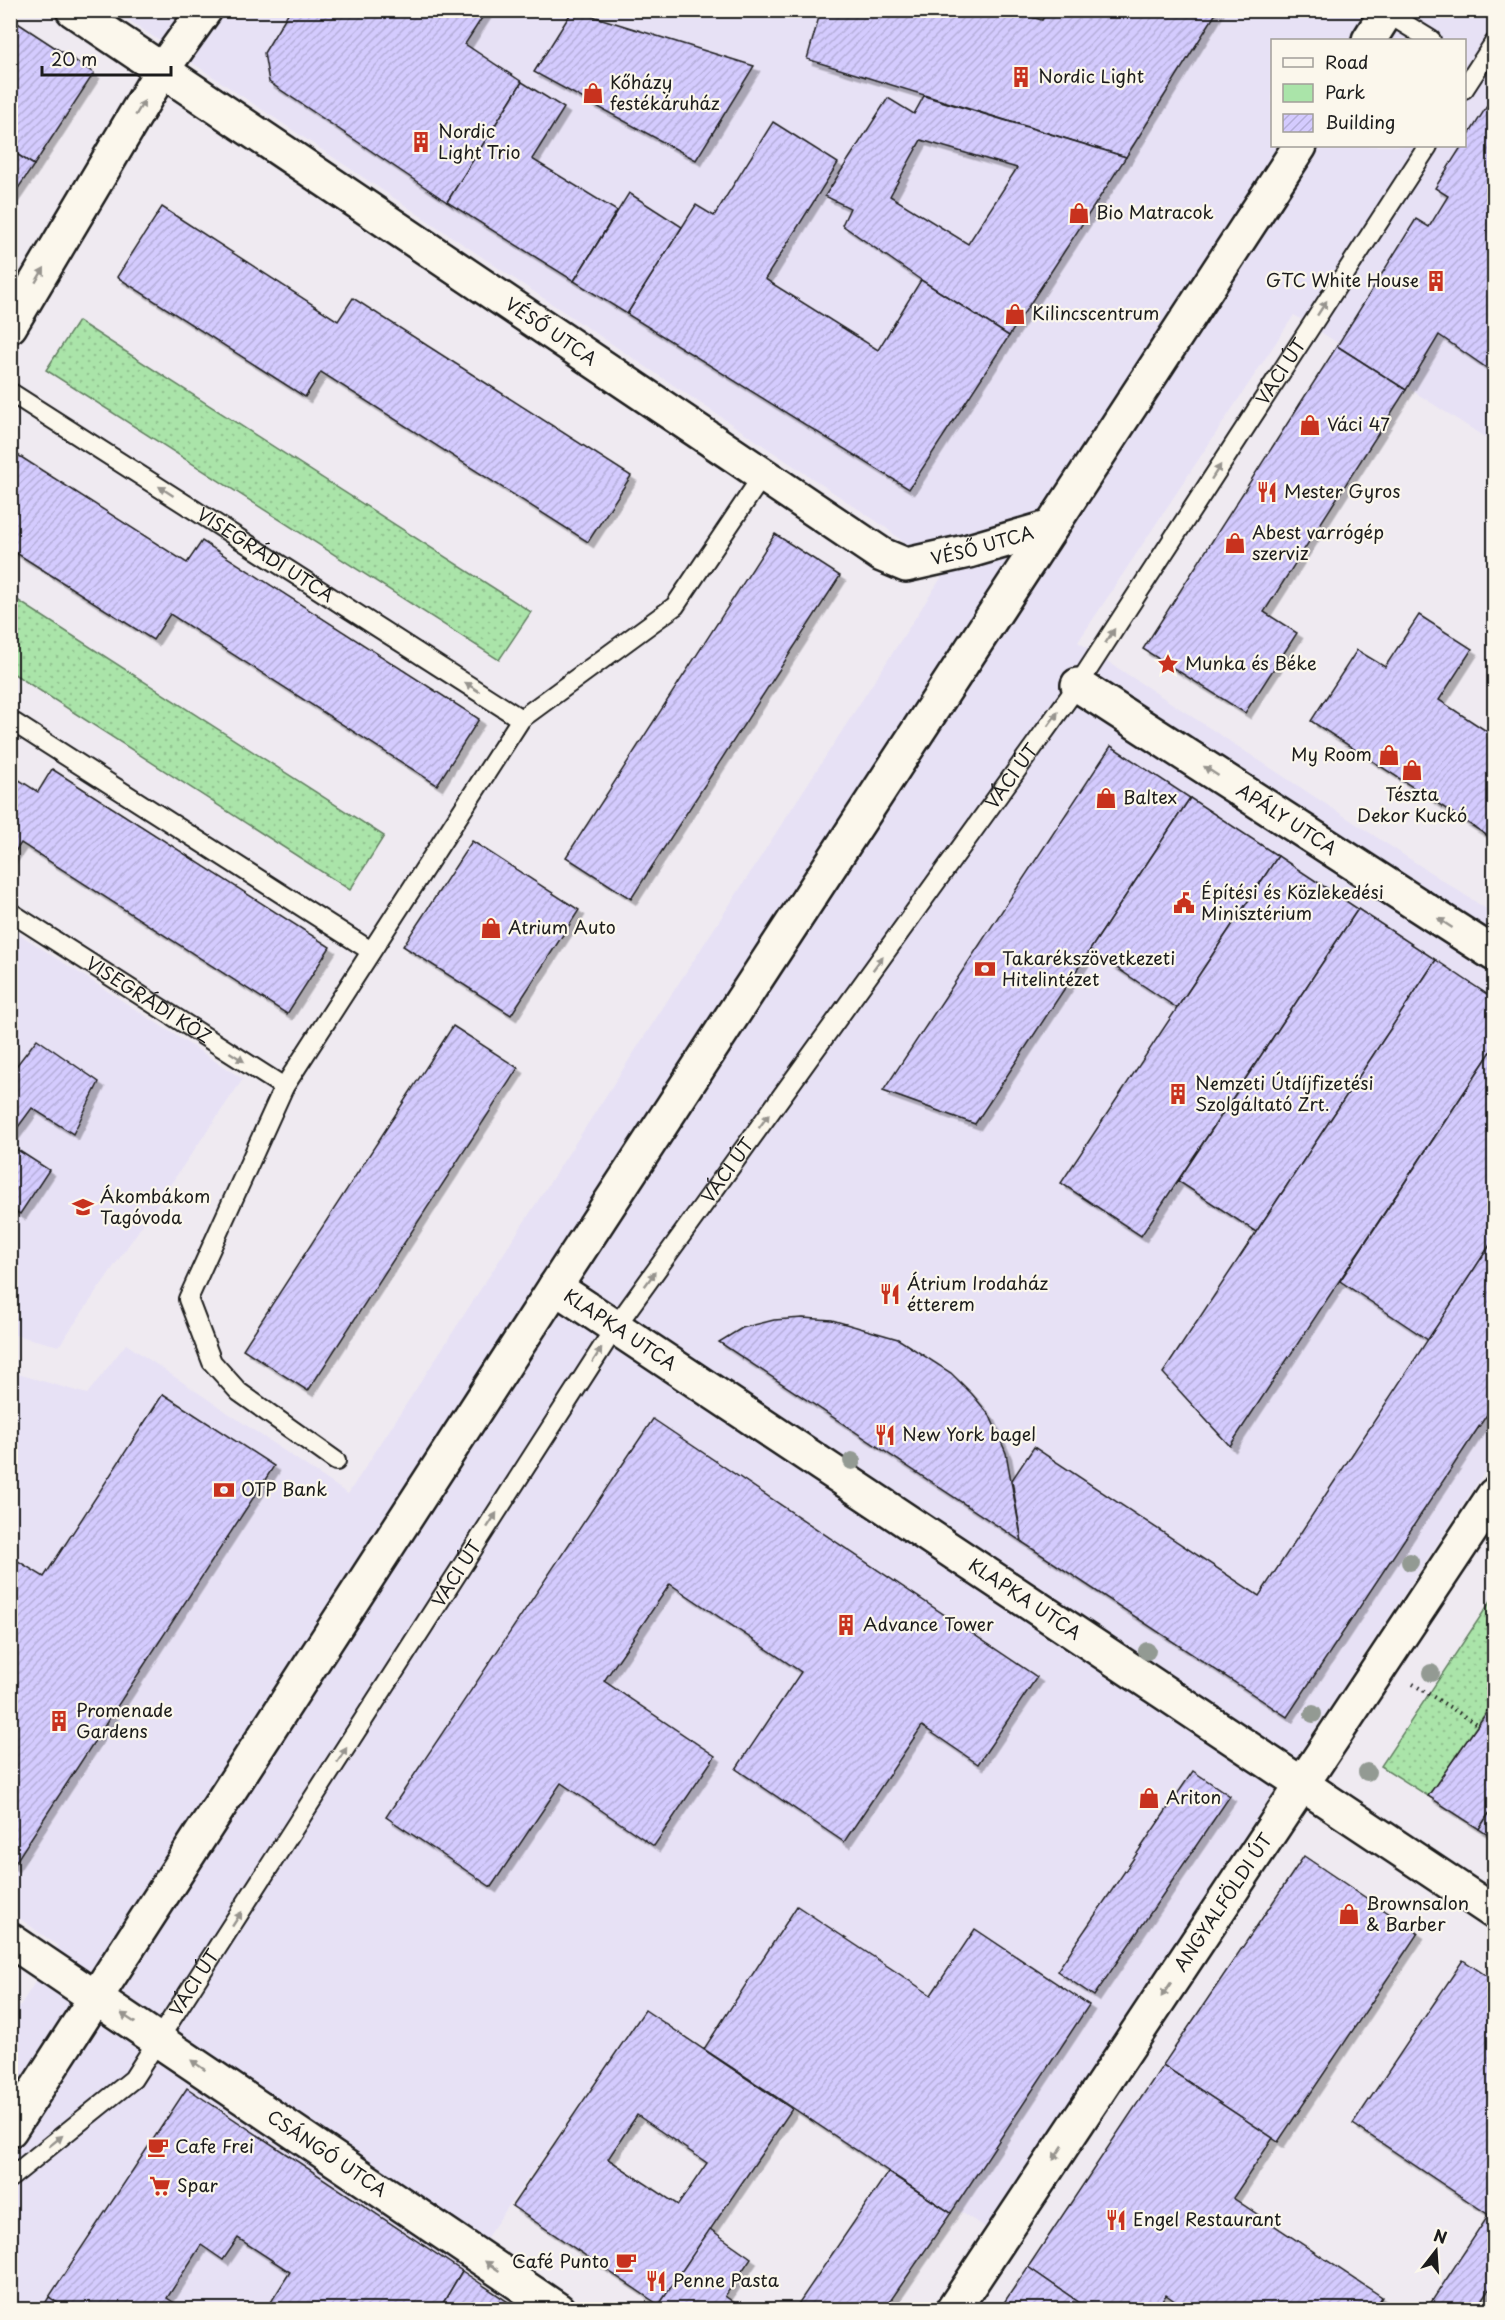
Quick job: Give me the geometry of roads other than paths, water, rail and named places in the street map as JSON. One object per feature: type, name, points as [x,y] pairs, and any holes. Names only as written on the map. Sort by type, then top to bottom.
[{"type":"street","name":"VÉSŐ UTCA","points":[[73,10],[882,555],[906,565],[969,551],[1051,527]]},
{"type":"street","points":[[10,326],[162,70],[205,10]]},
{"type":"street","points":[[1370,39],[1388,12]]},
{"type":"street","points":[[10,2130],[555,1287],[1299,147]]},
{"type":"street","name":"APÁLY UTCA","points":[[1078,685],[1494,954]]},
{"type":"street","name":"KLAPKA UTCA","points":[[555,1287],[1494,1912]]},
{"type":"street","name":"ANGYALFÖLDI ÚT","points":[[953,2310],[1494,1495]]},
{"type":"street","name":"CSÁNGÓ UTCA","points":[[10,1940],[160,2039],[558,2310]]},
{"type":"lane","points":[[1388,12],[1429,39]]},
{"type":"lane","points":[[1466,82],[1471,65],[1494,43]]},
{"type":"lane","name":"VÁCI ÚT","points":[[10,2178],[133,2079],[616,1326],[1078,685],[1427,147]]},
{"type":"lane","name":"VISEGRÁDI UTCA","points":[[10,392],[521,719]]},
{"type":"lane","points":[[336,1461],[232,1385],[212,1362],[188,1299],[284,1087],[521,719],[675,606],[763,475]]},
{"type":"lane","points":[[10,720],[371,951]]},
{"type":"lane","name":"VISEGRÁDI KÖZ","points":[[10,912],[72,960],[284,1087]]},
{"type":"place","name":"Nordic Light","points":[[1021,77]]},
{"type":"place","name":"Kőházy festékáruház","points":[[593,93]]},
{"type":"place","name":"Nordic Light Trio","points":[[421,142]]},
{"type":"place","name":"Bio Matracok","points":[[1079,213]]},
{"type":"place","name":"GTC White House","points":[[1436,281]]},
{"type":"place","name":"Kilincscentrum","points":[[1015,314]]},
{"type":"place","name":"Váci 47","points":[[1310,425]]},
{"type":"place","name":"Mester Gyros","points":[[1267,492]]},
{"type":"place","name":"Abest varrógép szerviz","points":[[1235,543]]},
{"type":"place","name":"Munka és Béke","points":[[1168,664]]},
{"type":"place","name":"My Room","points":[[1389,755]]},
{"type":"place","name":"Tészta Dekor Kuckó","points":[[1412,770]]},
{"type":"place","name":"Baltex","points":[[1106,798]]},
{"type":"place","name":"Építési és Közlekedési Minisztérium","points":[[1184,903]]},
{"type":"place","name":"Atrium Auto","points":[[491,928]]},
{"type":"place","name":"Takarékszövetkezeti Hitelintézet","points":[[985,969]]},
{"type":"place","name":"Nemzeti Útdíjfizetési Szolgáltató Zrt.","points":[[1178,1094]]},
{"type":"place","name":"Ákombákom Tagóvoda","points":[[83,1207]]},
{"type":"place","name":"Átrium Irodaház étterem","points":[[890,1294]]},
{"type":"place","name":"New York bagel","points":[[885,1435]]},
{"type":"place","name":"OTP Bank","points":[[224,1490]]},
{"type":"place","name":"Advance Tower","points":[[846,1625]]},
{"type":"place","name":"Promenade Gardens","points":[[59,1721]]},
{"type":"place","name":"Ariton","points":[[1149,1798]]},
{"type":"place","name":"Brownsalon & Barber","points":[[1349,1914]]},
{"type":"place","name":"Cafe Frei","points":[[158,2147]]},
{"type":"place","name":"Spar","points":[[160,2186]]},
{"type":"place","name":"Engel Restaurant","points":[[1116,2220]]},
{"type":"place","name":"Café Punto","points":[[626,2262]]},
{"type":"place","name":"Penne Pasta","points":[[656,2281]]}]
